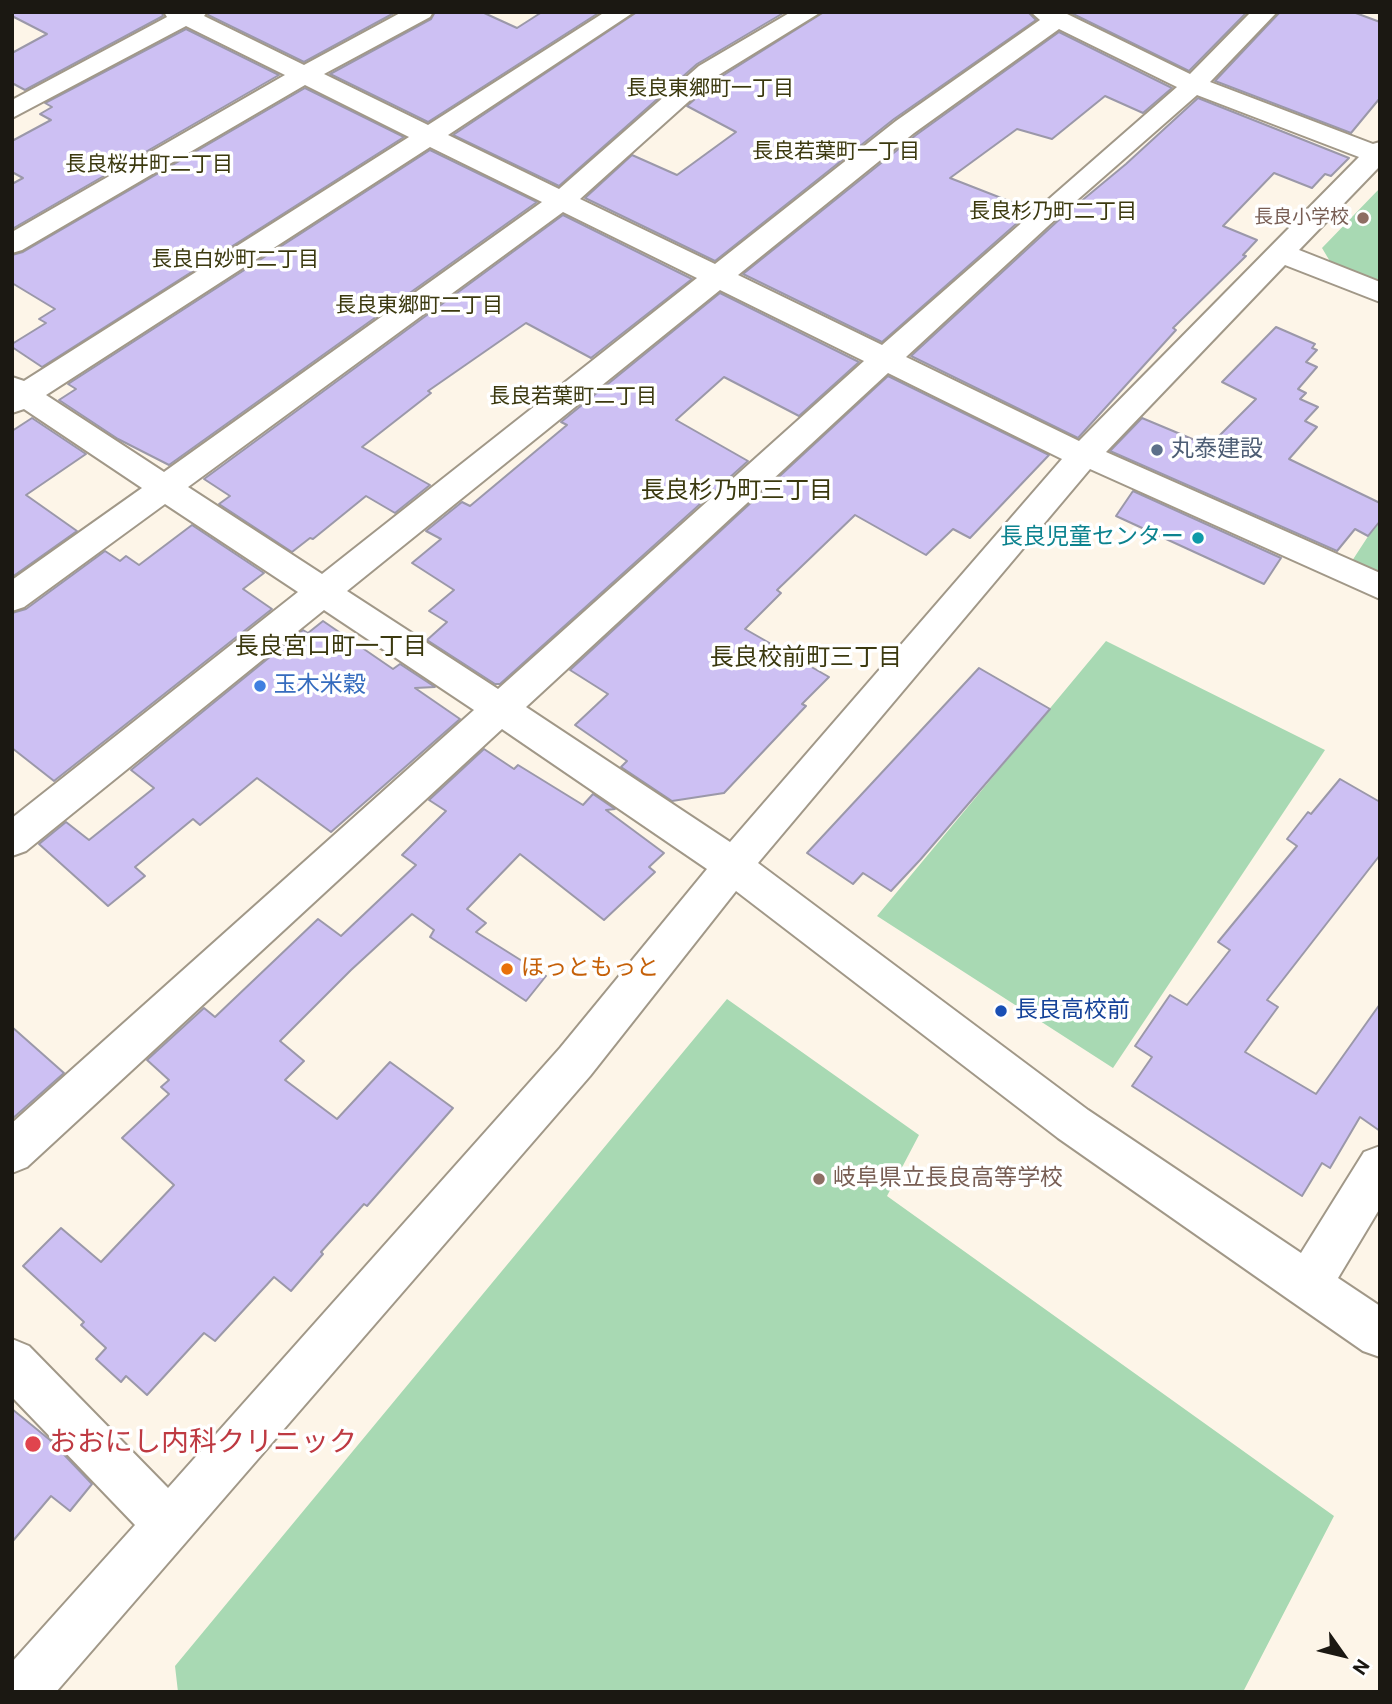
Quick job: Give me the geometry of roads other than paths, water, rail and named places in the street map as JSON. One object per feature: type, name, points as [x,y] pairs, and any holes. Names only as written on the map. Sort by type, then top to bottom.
[{"type":"street","points":[[12,244],[304,75],[421,12]]},
{"type":"street","points":[[622,12],[432,137],[16,395],[166,489],[689,833],[1073,1124],[1380,1334]]},
{"type":"street","points":[[12,598],[561,201],[708,71],[808,12]]},
{"type":"street","points":[[12,1152],[500,708],[1193,85],[1265,12]]},
{"type":"street","points":[[12,110],[185,14],[304,75],[1083,456],[1109,464],[1380,587]]},
{"type":"street","points":[[12,840],[905,127],[1050,16],[1193,85],[1378,152],[1083,456],[732,867],[575,1062],[21,1692]]},
{"type":"street","points":[[1281,253],[1380,292]]},
{"type":"street","points":[[1307,1285],[1380,1167]]},
{"type":"street","points":[[12,1363],[169,1524]]},
{"type":"place","name":"長良小学校","points":[[1363,218]]},
{"type":"place","name":"丸泰建設","points":[[1157,450]]},
{"type":"place","name":"長良児童センター","points":[[1198,538]]},
{"type":"place","name":"玉木米穀","points":[[260,686]]},
{"type":"place","name":"ほっともっと","points":[[507,969]]},
{"type":"place","name":"長良高校前","points":[[1001,1011]]},
{"type":"place","name":"岐阜県立長良高等学校","points":[[819,1179]]},
{"type":"place","name":"おおにし内科クリニック","points":[[33,1444]]},
{"type":"district","name":"長良東郷町一丁目","points":[[710,90]]},
{"type":"district","name":"長良若葉町一丁目","points":[[836,153]]},
{"type":"district","name":"長良桜井町二丁目","points":[[149,166]]},
{"type":"district","name":"長良杉乃町二丁目","points":[[1053,213]]},
{"type":"district","name":"長良白妙町二丁目","points":[[235,261]]},
{"type":"district","name":"長良東郷町二丁目","points":[[419,307]]},
{"type":"district","name":"長良若葉町二丁目","points":[[573,398]]},
{"type":"district","name":"長良杉乃町三丁目","points":[[737,492]]},
{"type":"district","name":"長良宮口町一丁目","points":[[331,648]]},
{"type":"district","name":"長良校前町三丁目","points":[[806,659]]}]
